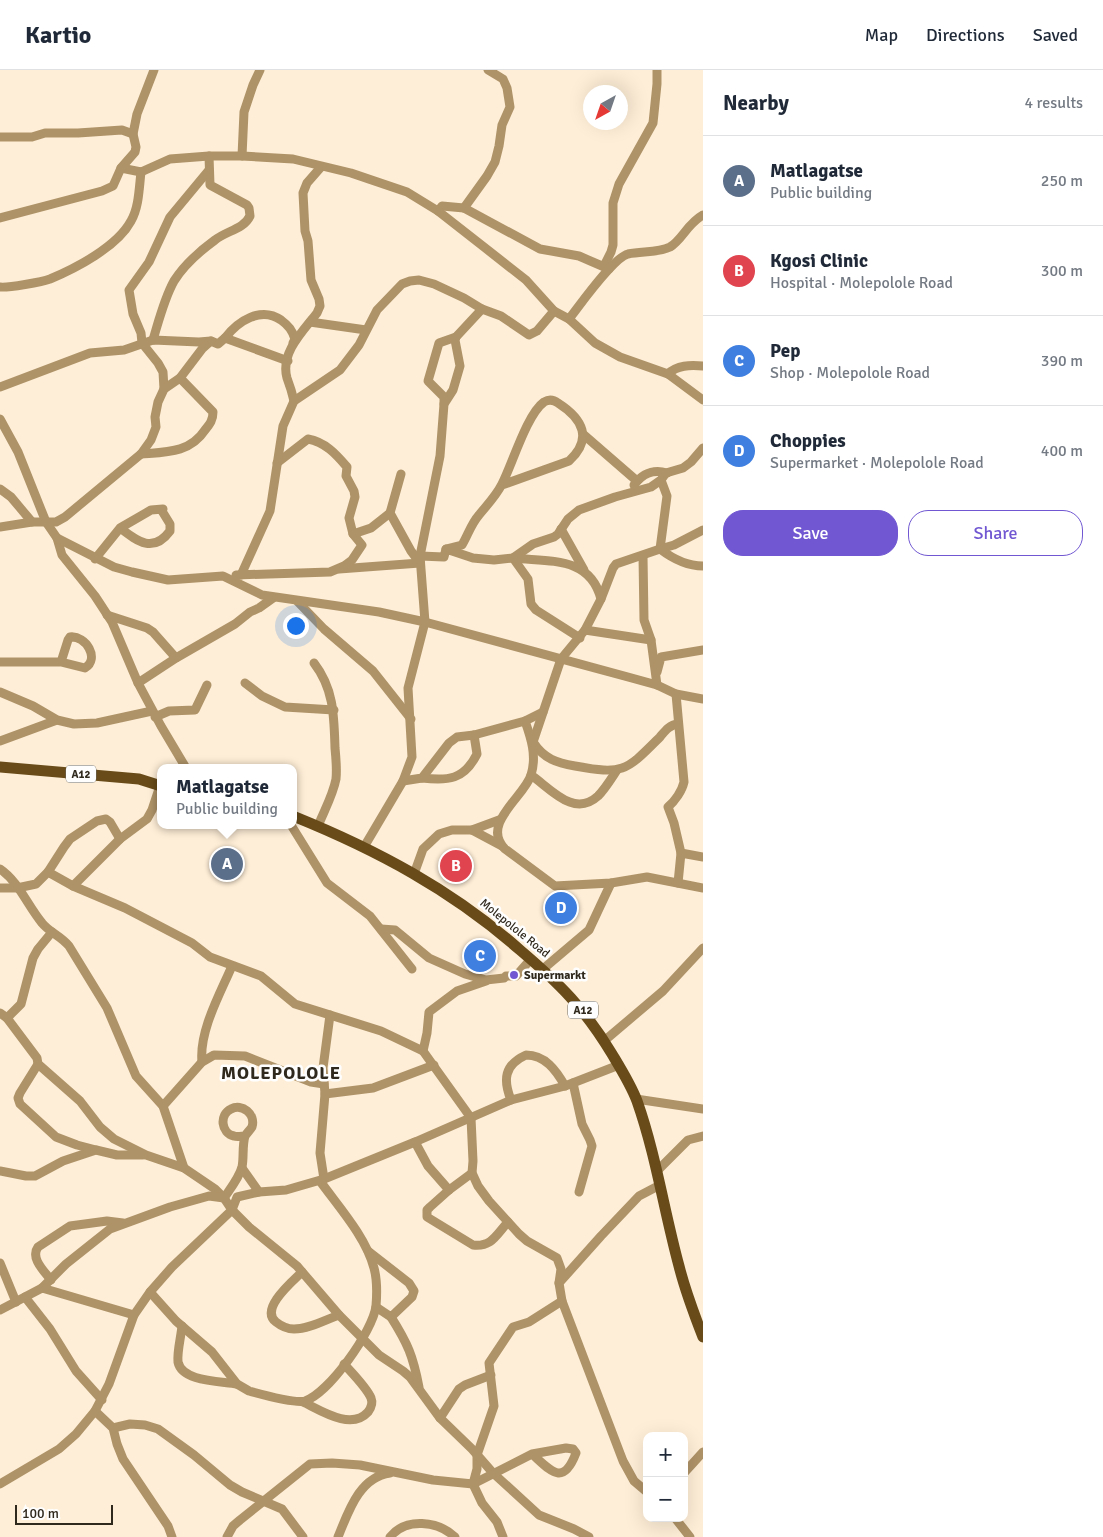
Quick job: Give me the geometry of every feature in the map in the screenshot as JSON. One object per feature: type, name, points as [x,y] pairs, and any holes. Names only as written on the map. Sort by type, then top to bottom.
[{"type":"main road","name":"A12","points":[[0,767],[139,779],[157,785]]},
{"type":"main road","name":"Molepolole Road","points":[[297,818],[364,847],[414,874],[472,910],[495,927],[543,969],[580,1007],[619,1065],[636,1098],[658,1170],[678,1266],[703,1337]]},
{"type":"street","points":[[0,218],[102,191],[113,186],[121,168],[135,152],[136,147],[133,134],[137,114],[154,70]]},
{"type":"street","points":[[242,156],[244,112],[250,92],[260,70]]},
{"type":"street","points":[[464,208],[495,162],[502,125],[510,107],[507,88],[503,79],[488,70]]},
{"type":"street","points":[[569,319],[606,268],[612,252],[613,203],[619,184],[653,123],[657,70]]},
{"type":"street","points":[[0,137],[32,137],[45,133],[122,130],[133,134]]},
{"type":"street","points":[[121,168],[141,172],[170,160],[209,156],[293,159],[351,173],[407,192],[438,211],[526,280],[554,310],[569,319],[606,351],[668,374],[703,400]]},
{"type":"street","points":[[153,340],[171,288],[179,275],[210,243],[244,224],[250,216],[247,205],[210,185],[209,156]]},
{"type":"street","points":[[289,350],[317,313],[320,306],[312,280],[308,241],[305,231],[303,193],[307,183],[320,166]]},
{"type":"street","points":[[0,527],[32,522],[56,522],[65,517],[141,454],[148,445],[154,434],[158,402],[164,389],[163,372],[142,343],[141,333],[133,314],[129,290],[149,262],[170,217],[209,170]]},
{"type":"street","points":[[0,287],[48,280],[81,263],[113,242],[127,228],[134,215],[141,172]]},
{"type":"street","points":[[438,211],[442,206],[464,208],[540,249],[580,256],[606,268]]},
{"type":"street","points":[[606,268],[626,255],[671,247],[695,219],[703,215]]},
{"type":"street","points":[[241,575],[270,511],[283,426],[294,400],[340,370],[358,345],[377,310],[402,284],[419,280],[434,284],[482,309],[501,316],[529,335],[537,331],[554,310]]},
{"type":"street","points":[[364,847],[403,780],[412,757],[408,688],[425,622],[420,559],[440,456],[444,404],[444,397],[428,381],[439,344],[456,337],[482,309]]},
{"type":"street","points":[[0,387],[90,353],[124,350],[153,340],[210,341],[218,344],[232,329],[249,318],[256,315],[268,315],[278,318],[290,327],[295,339],[289,350],[287,378],[294,400]]},
{"type":"street","points":[[310,322],[366,330]]},
{"type":"street","points":[[444,404],[453,390],[460,366],[456,337]]},
{"type":"street","points":[[225,338],[288,361]]},
{"type":"street","points":[[164,389],[180,378],[210,341]]},
{"type":"street","points":[[668,374],[673,369],[685,366],[703,366]]},
{"type":"street","points":[[141,454],[171,452],[190,446],[202,436],[212,420],[213,412],[180,378]]},
{"type":"street","points":[[446,549],[462,545],[473,523],[502,485],[534,414],[543,402],[548,400],[555,401],[582,426],[584,435],[581,445],[569,461],[502,485]]},
{"type":"street","points":[[0,419],[18,452],[46,522],[57,538],[62,554],[95,596],[107,616],[138,684],[184,764]]},
{"type":"street","points":[[584,435],[637,481]]},
{"type":"street","points":[[277,463],[308,439],[318,441],[333,452],[347,467],[346,476],[356,497],[349,518],[353,534],[362,545],[352,560],[339,569]]},
{"type":"street","points":[[513,558],[533,544],[554,537],[568,519],[579,510],[645,489],[663,477],[683,468],[703,448]]},
{"type":"street","points":[[615,497],[632,487],[647,473],[657,470],[667,473],[663,477]]},
{"type":"street","points":[[353,534],[371,528],[390,513],[401,474]]},
{"type":"street","points":[[660,549],[667,496],[663,477]]},
{"type":"street","points":[[0,489],[11,497],[32,522]]},
{"type":"street","points":[[95,559],[120,528],[151,510],[163,510],[170,524],[170,531],[167,535],[155,542],[145,544],[139,542],[120,528]]},
{"type":"street","points":[[390,513],[411,551],[420,559]]},
{"type":"street","points":[[561,529],[584,571],[594,582],[601,600]]},
{"type":"street","points":[[502,846],[498,832],[499,820],[531,775],[533,742],[561,659],[583,634],[601,600],[610,572],[616,564],[674,545],[703,530]]},
{"type":"street","points":[[57,538],[114,568],[168,580],[241,575],[320,573],[339,569],[444,557],[446,549]]},
{"type":"street","points":[[446,549],[473,558],[494,560],[513,558],[567,564],[584,571]]},
{"type":"street","points":[[660,549],[682,562],[703,566]]},
{"type":"street","points":[[643,556],[644,620],[651,640],[657,685]]},
{"type":"street","points":[[513,558],[528,579],[531,604],[536,610],[583,634],[651,640]]},
{"type":"street","points":[[223,576],[257,593],[273,598],[378,612],[425,622],[657,685],[676,694],[703,699]]},
{"type":"street","points":[[138,684],[176,658],[235,624],[273,598]]},
{"type":"street","points":[[297,601],[324,630],[373,671],[411,719]]},
{"type":"street","points":[[107,616],[147,628],[153,632],[176,658]]},
{"type":"street","points":[[656,674],[661,657],[703,650]]},
{"type":"street","points":[[0,662],[61,662]]},
{"type":"street","points":[[314,662],[325,679],[334,710],[336,778],[318,826]]},
{"type":"street","points":[[245,683],[262,696],[285,707],[334,710]]},
{"type":"street","points":[[0,692],[33,706],[57,720],[74,724],[96,723],[169,711],[195,710],[207,685]]},
{"type":"street","points":[[676,694],[684,786],[668,807],[681,853],[678,882]]},
{"type":"street","points":[[422,778],[457,737],[474,735],[525,721],[543,712]]},
{"type":"street","points":[[0,741],[57,720]]},
{"type":"street","points":[[525,721],[533,742],[539,751],[557,763],[597,770],[617,770]]},
{"type":"street","points":[[531,775],[564,800],[576,805],[586,803],[600,794],[617,770],[636,760],[668,727],[678,724]]},
{"type":"street","points":[[403,780],[422,778],[446,779],[465,772],[477,754],[474,735]]},
{"type":"street","points":[[73,886],[120,839],[147,819],[157,795]]},
{"type":"street","points":[[0,888],[17,888],[36,884],[48,872],[66,843],[97,821],[106,819],[110,822],[120,839]]},
{"type":"street","points":[[414,874],[423,849],[439,834],[452,830],[472,830],[499,820]]},
{"type":"street","points":[[294,829],[327,883],[363,909],[412,968]]},
{"type":"street","points":[[472,830],[502,846],[555,886],[611,882],[647,876],[697,888],[703,886]]},
{"type":"street","points":[[681,853],[703,857]]},
{"type":"street","points":[[0,869],[11,878],[41,922],[69,946],[107,1008],[136,1076],[163,1106],[184,1168]]},
{"type":"street","points":[[48,872],[73,886],[125,908],[192,943],[210,957],[261,976],[295,1004],[381,1031],[424,1051],[471,1118],[472,1173],[488,1202],[527,1241],[557,1258],[561,1269],[559,1283],[562,1300],[615,1441],[630,1474],[642,1486]]},
{"type":"street","points":[[543,969],[589,930],[611,882]]},
{"type":"street","points":[[381,930],[395,930],[429,958],[465,974],[486,980]]},
{"type":"street","points":[[52,932],[33,958],[21,1004],[4,1015],[37,1058],[38,1064],[80,1101],[107,1134],[146,1155],[184,1168],[210,1185],[249,1227],[288,1258],[302,1272],[339,1315],[379,1355],[403,1371],[420,1390],[440,1418],[493,1473],[540,1515],[589,1537]]},
{"type":"street","points":[[604,1041],[652,1002],[703,948]]},
{"type":"street","points":[[424,1051],[429,1012],[452,994],[486,980],[516,976],[531,959]]},
{"type":"street","points":[[202,1062],[202,1051],[211,1015],[232,966]]},
{"type":"street","points":[[303,1402],[323,1390],[344,1364],[363,1339],[376,1307],[374,1268],[368,1251],[322,1180],[320,1153],[325,1094],[323,1068],[330,1015]]},
{"type":"street","points":[[163,1106],[202,1062],[214,1055],[245,1056],[311,1082],[324,1084]]},
{"type":"street","points":[[511,1100],[506,1087],[506,1077],[514,1062],[526,1055],[541,1058],[550,1064],[569,1085],[582,1124],[592,1146],[579,1192]]},
{"type":"street","points":[[38,1064],[18,1098],[20,1104],[56,1137],[96,1150],[117,1154],[146,1155]]},
{"type":"street","points":[[325,1094],[373,1088],[434,1065]]},
{"type":"street","points":[[0,1484],[59,1449],[76,1434],[95,1411],[102,1400],[134,1315],[150,1292],[172,1267],[232,1210],[237,1197],[258,1192],[286,1190],[322,1180],[511,1100],[569,1085],[619,1065]]},
{"type":"street","points":[[636,1098],[703,1109]]},
{"type":"street","points":[[224,1198],[242,1168],[245,1136]]},
{"type":"street","points":[[658,1170],[688,1140],[703,1136]]},
{"type":"street","points":[[415,1142],[428,1166],[449,1190]]},
{"type":"street","points":[[0,1171],[35,1176],[63,1161],[96,1150]]},
{"type":"street","points":[[242,1168],[258,1192]]},
{"type":"street","points":[[472,1173],[427,1210],[427,1217],[473,1245],[485,1245],[508,1222]]},
{"type":"street","points":[[559,1283],[639,1196],[660,1185]]},
{"type":"street","points":[[0,1310],[42,1288],[66,1264],[100,1235],[110,1229],[170,1207],[209,1196],[224,1198]]},
{"type":"street","points":[[51,1280],[36,1258],[35,1251],[38,1247],[70,1226],[107,1221],[124,1223]]},
{"type":"street","points":[[368,1251],[409,1283],[414,1291],[412,1297],[391,1317]]},
{"type":"street","points":[[0,1263],[16,1302]]},
{"type":"street","points":[[302,1272],[281,1292],[271,1312],[273,1320],[282,1326],[294,1329],[307,1327],[339,1315]]},
{"type":"street","points":[[42,1288],[134,1315]]},
{"type":"street","points":[[150,1292],[182,1326],[212,1352],[237,1384],[249,1391],[303,1402],[344,1419],[361,1418],[372,1406],[370,1396],[344,1364]]},
{"type":"street","points":[[25,1298],[50,1330],[76,1371],[102,1400]]},
{"type":"street","points":[[504,1537],[497,1522],[478,1496],[473,1484],[477,1469],[477,1455],[494,1406],[489,1364],[513,1327],[529,1322],[562,1300]]},
{"type":"street","points":[[376,1307],[391,1317],[409,1347],[420,1390]]},
{"type":"street","points":[[182,1326],[178,1359],[181,1368],[194,1378],[237,1384]]},
{"type":"street","points":[[440,1418],[459,1389],[491,1375]]},
{"type":"street","points":[[95,1411],[114,1428],[117,1444],[123,1459],[168,1526],[172,1537]]},
{"type":"street","points":[[114,1428],[130,1424],[145,1425],[158,1429],[194,1455],[230,1485],[282,1509],[303,1537]]},
{"type":"street","points":[[226,1537],[233,1526],[310,1464],[360,1465],[433,1480],[473,1484],[532,1454],[566,1448],[573,1449],[576,1452],[561,1474],[552,1472],[532,1454]]},
{"type":"street","points":[[688,1469],[703,1452]]},
{"type":"street","points":[[338,1537],[354,1499],[364,1487],[381,1474],[395,1473]]},
{"type":"street","points":[[678,1522],[690,1537]]},
{"type":"street","points":[[390,1537],[395,1530],[415,1523],[431,1524],[444,1529],[456,1537]]},
{"type":"place","name":"Matlagatse","points":[[227,864]]},
{"type":"place","name":"Kgosi Clinic","points":[[456,866]]},
{"type":"place","name":"Choppies","points":[[561,908]]},
{"type":"place","name":"Pep","points":[[480,956]]},
{"type":"place","name":"Supermarkt","points":[[514,975]]},
{"type":"district","name":"MOLEPOLOLE","points":[[281,1073]]}]
